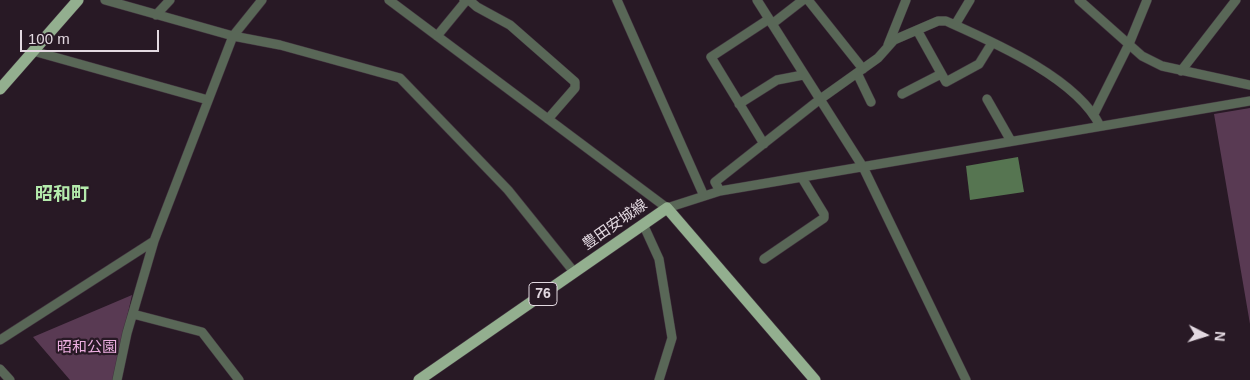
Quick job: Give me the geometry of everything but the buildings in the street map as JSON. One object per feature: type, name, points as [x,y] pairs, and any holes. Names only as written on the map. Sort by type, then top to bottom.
[{"type":"main road","points":[[0,90],[78,0]]},
{"type":"main road","name":"豊田安城線","points":[[419,380],[667,208],[815,380]]},
{"type":"street","points":[[105,0],[233,36],[280,45],[400,78],[508,190],[574,272]]},
{"type":"street","points":[[156,15],[170,0]]},
{"type":"street","points":[[117,380],[133,314],[154,242],[208,100],[233,36],[262,0]]},
{"type":"street","points":[[388,0],[667,208],[720,191],[1250,101]]},
{"type":"street","points":[[437,36],[465,2],[464,0]]},
{"type":"street","points":[[469,0],[477,7],[510,25],[575,82],[575,88],[548,119]]},
{"type":"street","points":[[617,0],[704,196]]},
{"type":"street","points":[[757,0],[862,167],[966,380]]},
{"type":"street","points":[[764,144],[712,57],[803,0]]},
{"type":"street","points":[[808,0],[860,71],[871,102]]},
{"type":"street","points":[[887,48],[906,0]]},
{"type":"street","points":[[955,25],[970,0]]},
{"type":"street","points":[[1079,0],[1142,56],[1162,66],[1250,85]]},
{"type":"street","points":[[1094,114],[1129,44],[1147,0]]},
{"type":"street","points":[[1181,71],[1236,0]]},
{"type":"street","points":[[720,191],[715,182],[819,100],[878,58],[894,40],[938,21],[946,21],[955,25],[1041,67],[1094,114],[1100,126]]},
{"type":"street","points":[[917,30],[946,82],[979,64],[992,43]]},
{"type":"street","points":[[33,51],[208,100]]},
{"type":"street","points":[[902,94],[941,74]]},
{"type":"street","points":[[739,104],[777,80],[803,75]]},
{"type":"street","points":[[987,99],[1012,141]]},
{"type":"street","points":[[764,259],[824,218],[824,214],[802,178]]},
{"type":"street","points":[[643,224],[659,259],[672,338],[659,380]]},
{"type":"street","points":[[0,340],[154,242]]},
{"type":"street","points":[[133,314],[202,332],[239,380]]},
{"type":"street","points":[[0,369],[10,380]]},
{"type":"green space","points":[[1250,108],[1250,324],[1214,114]]},
{"type":"green space","name":"昭和公園","points":[[132,295],[113,380],[70,380],[33,337]]},
{"type":"shaded area","points":[[1018,157],[1024,192],[970,200],[966,166]]},
{"type":"district","name":"昭和町","points":[[62,195]]}]
